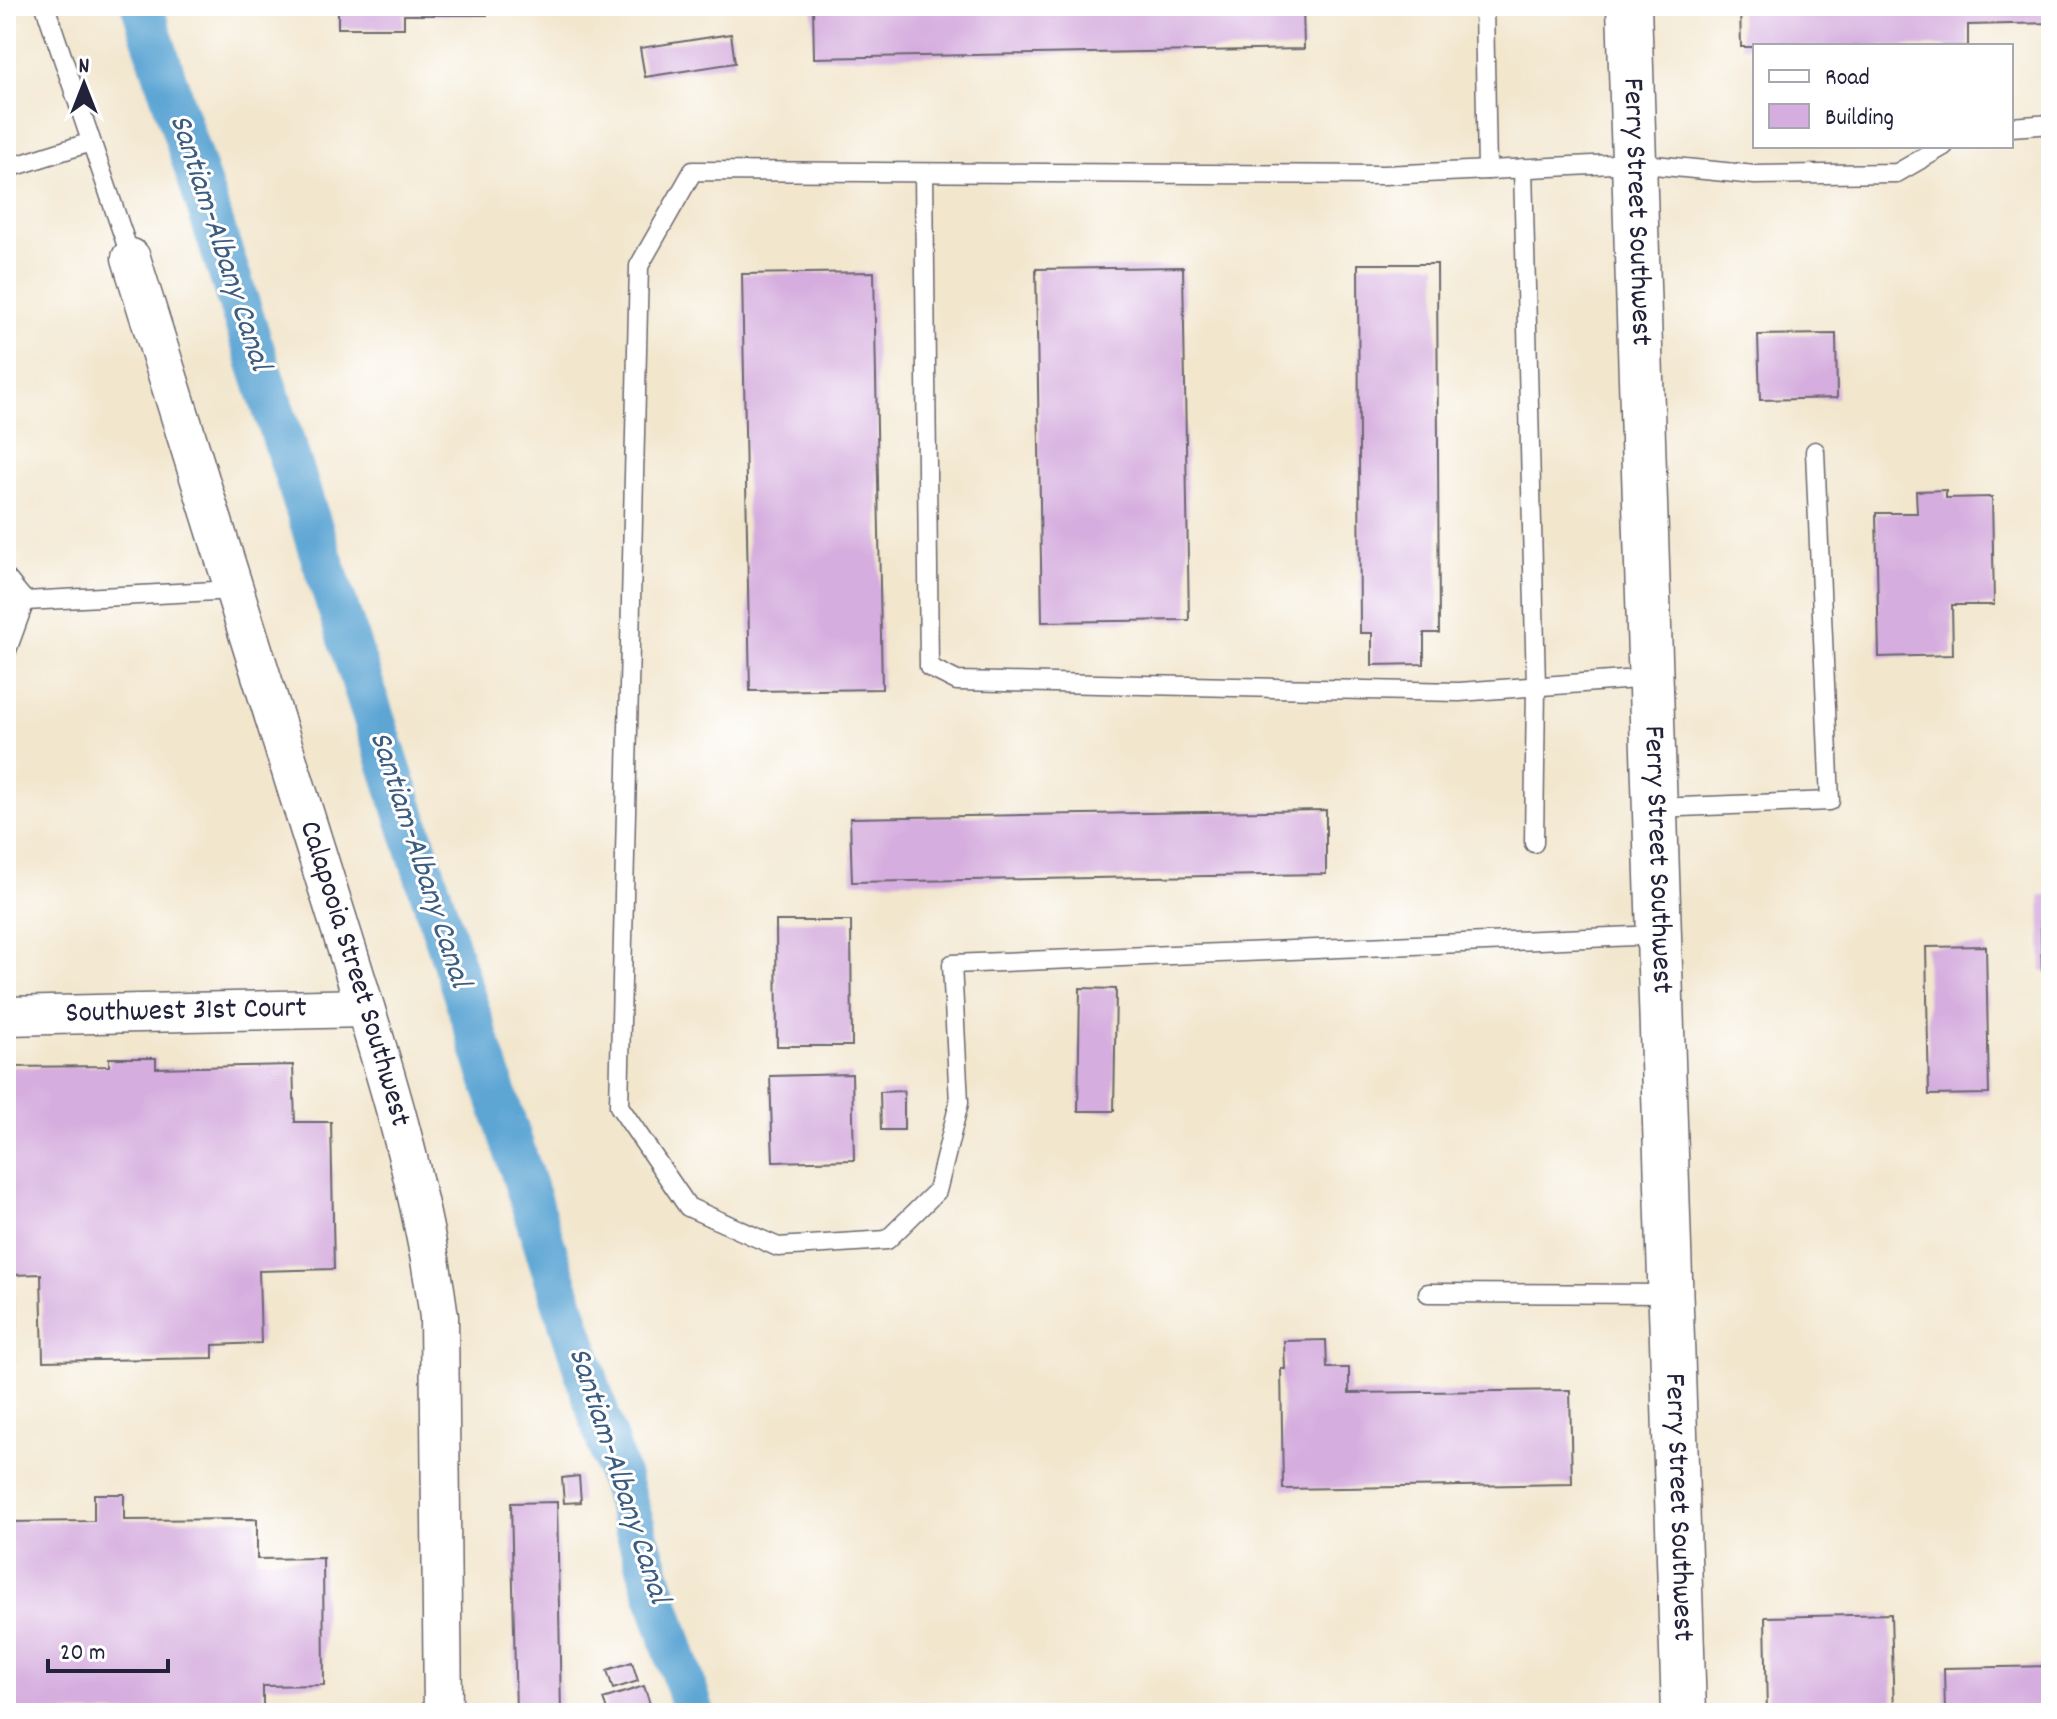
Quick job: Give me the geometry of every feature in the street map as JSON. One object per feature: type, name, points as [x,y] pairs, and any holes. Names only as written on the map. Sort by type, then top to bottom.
[{"type":"street","name":"Ferry Street Southwest","points":[[1629,6],[1684,1713]]},
{"type":"street","name":"Calapooia Street Southwest","points":[[131,258],[365,1008],[417,1188],[439,1317],[443,1713]]},
{"type":"street","name":"Southwest 31st Court","points":[[6,1016],[365,1008]]},
{"type":"lane","points":[[45,6],[131,258]]},
{"type":"lane","points":[[1484,6],[1487,170]]},
{"type":"lane","points":[[2013,127],[2051,124]]},
{"type":"lane","points":[[6,169],[91,142]]},
{"type":"lane","points":[[1659,935],[952,964],[959,1103],[937,1191],[887,1240],[778,1247],[688,1207],[619,1106],[639,266],[693,171],[1384,175],[1634,163],[1755,175],[1897,173],[1941,148]]},
{"type":"lane","points":[[1523,168],[1536,686],[1534,843]]},
{"type":"lane","points":[[924,173],[929,667],[957,681],[1459,692],[1651,678]]},
{"type":"lane","points":[[1655,808],[1830,801],[1815,451]]},
{"type":"lane","points":[[6,578],[15,602],[6,653]]},
{"type":"lane","points":[[15,602],[234,590]]},
{"type":"lane","points":[[1428,1293],[1671,1294]]},
{"type":"building","points":[[338,6],[487,6],[487,15],[404,15],[404,28],[338,28]]},
{"type":"building","points":[[813,6],[1303,6],[1304,49],[814,58]]},
{"type":"building","points":[[1740,6],[2051,6],[2051,23],[1968,25],[1968,44],[1753,44],[1753,47],[1741,47]]},
{"type":"building","points":[[731,34],[735,63],[645,77],[640,48]]},
{"type":"building","points":[[1358,264],[1437,264],[1439,633],[1424,633],[1424,664],[1372,665],[1372,633],[1360,633]]},
{"type":"building","points":[[1183,267],[1189,620],[1042,622],[1036,269]]},
{"type":"building","points":[[874,272],[882,689],[750,691],[742,274]]},
{"type":"building","points":[[1836,334],[1837,398],[1760,400],[1758,335]]},
{"type":"building","points":[[2051,469],[2051,541],[2047,541],[2045,470]]},
{"type":"building","points":[[1946,490],[1946,498],[1992,497],[1994,605],[1952,605],[1953,655],[1879,657],[1876,513],[1917,513],[1916,491]]},
{"type":"building","points":[[1326,810],[1326,874],[852,882],[850,818]]},
{"type":"building","points":[[2040,895],[2051,895],[2051,971],[2042,971]]},
{"type":"building","points":[[776,921],[851,921],[852,1046],[777,1046]]},
{"type":"building","points":[[1986,946],[1989,1094],[1929,1095],[1926,947]]},
{"type":"building","points":[[1080,988],[1116,989],[1114,1111],[1078,1111]]},
{"type":"building","points":[[109,1058],[156,1058],[156,1068],[293,1065],[295,1122],[331,1122],[334,1269],[259,1271],[261,1343],[213,1345],[213,1358],[43,1361],[41,1274],[13,1275],[15,1362],[6,1362],[6,1067],[109,1066]]},
{"type":"building","points":[[852,1074],[854,1160],[773,1162],[770,1076]]},
{"type":"building","points":[[904,1091],[904,1130],[881,1130],[880,1092]]},
{"type":"building","points":[[1326,1340],[1327,1368],[1349,1368],[1349,1393],[1570,1390],[1572,1484],[1283,1489],[1281,1369],[1285,1369],[1284,1341]]},
{"type":"building","points":[[579,1476],[581,1502],[564,1503],[562,1478]]},
{"type":"building","points":[[94,1494],[124,1494],[124,1520],[257,1519],[257,1559],[323,1558],[324,1685],[263,1686],[263,1713],[6,1713],[6,1522],[94,1521]]},
{"type":"building","points":[[557,1502],[561,1713],[516,1713],[511,1503]]},
{"type":"building","points":[[1891,1614],[1894,1713],[1767,1713],[1765,1617]]},
{"type":"building","points":[[632,1662],[638,1681],[613,1689],[607,1670]]},
{"type":"building","points":[[2051,1666],[2051,1713],[1945,1713],[1944,1668]]},
{"type":"building","points":[[644,1686],[653,1713],[608,1713],[603,1699]]},
{"type":"waterway","name":"Santiam-Albany Canal","points":[[142,6],[694,1713]]}]
